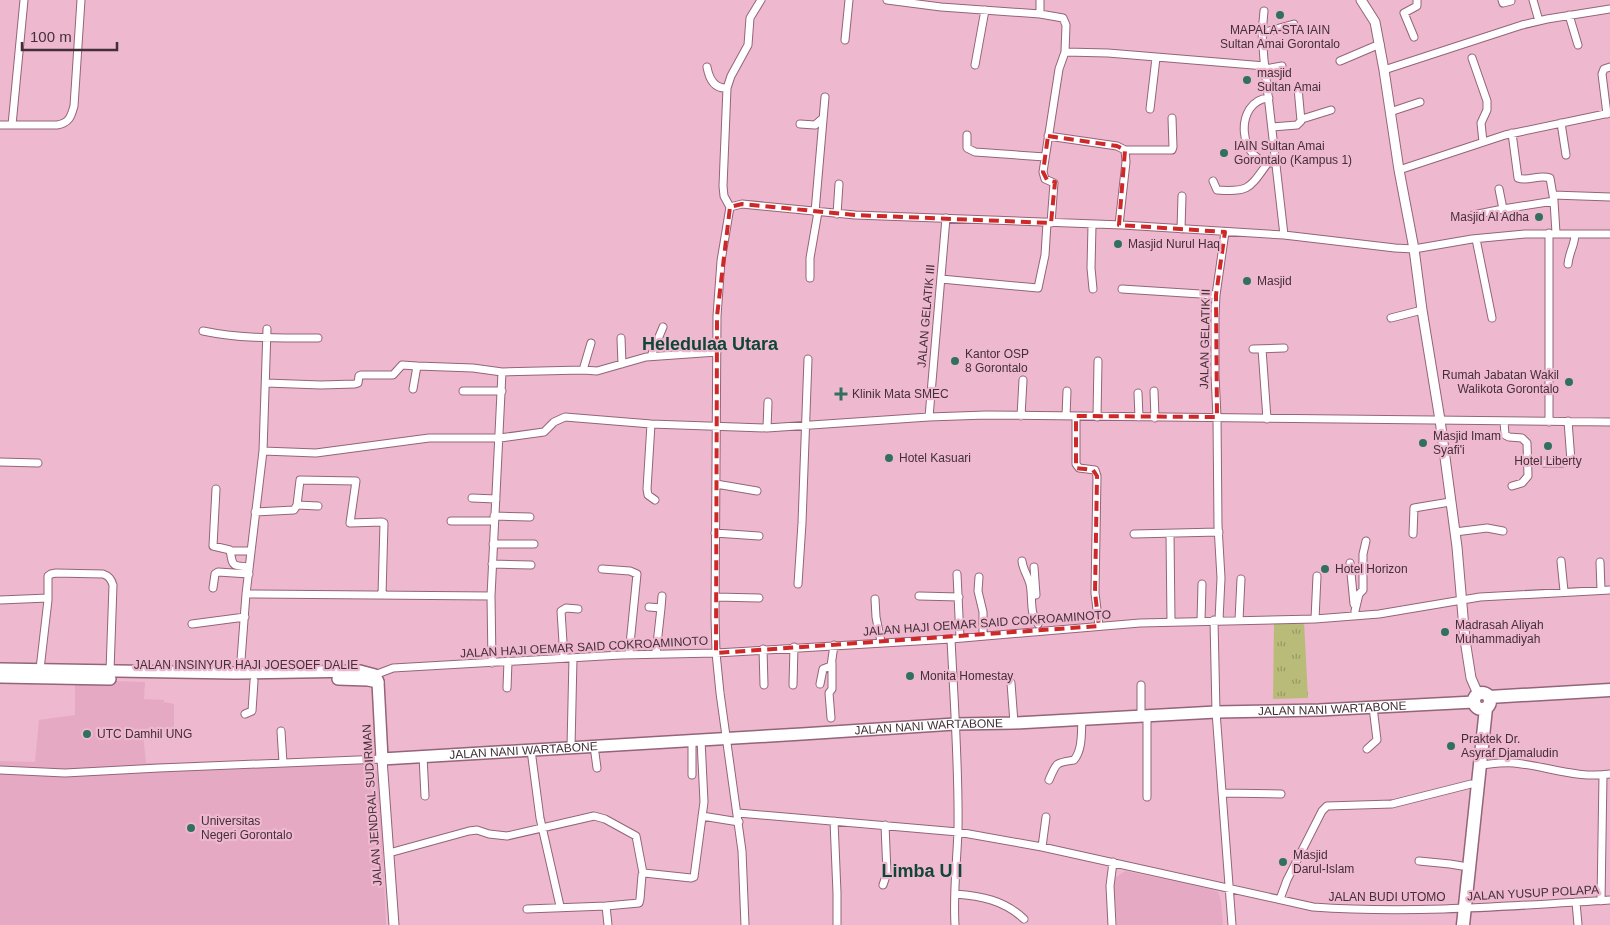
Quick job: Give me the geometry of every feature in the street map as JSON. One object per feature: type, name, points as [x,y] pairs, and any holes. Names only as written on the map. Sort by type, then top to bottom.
[{"type":"highway","name":"JALAN NANI WARTABONE","points":[[1483,702],[1610,690]]},
{"type":"highway","name":"JALAN NANI WARTABONE","points":[[1483,702],[1610,696]]},
{"type":"highway","points":[[1463,925],[1461,908],[1462,866],[1480,764],[1483,702]]},
{"type":"highway","points":[[1456,925],[1461,908],[1471,821],[1472,784],[1483,702]]},
{"type":"main road","name":"JALAN INSINYUR HAJI JOESOEF DALIE","points":[[0,668],[236,676],[254,681],[374,679]]},
{"type":"main road","name":"JALAN INSINYUR HAJI JOESOEF DALIE","points":[[0,677],[236,676],[349,671],[368,672],[374,679]]},
{"type":"main road","name":"JALAN JENDRAL SUDIRMAN","points":[[374,679],[382,759]]},
{"type":"main road","name":"JALAN NANI WARTABONE","points":[[382,759],[955,724],[1483,702]]},
{"type":"street","points":[[12,125],[24,0]]},
{"type":"street","points":[[0,125],[62,124],[68,121],[74,106],[81,0]]},
{"type":"street","points":[[744,925],[742,851],[716,653],[715,533],[718,290],[730,208],[724,196],[723,186],[727,88],[731,76],[748,44],[750,18],[761,0]]},
{"type":"street","points":[[845,40],[849,0]]},
{"type":"street","points":[[888,0],[941,7],[1040,14],[1061,17],[1065,20],[1066,25],[1064,52],[1059,69],[1045,157],[1044,178],[1054,183],[1045,255],[1038,288],[941,279]]},
{"type":"street","points":[[1040,0],[1040,14]]},
{"type":"street","points":[[1361,0],[1375,22],[1380,44],[1440,420],[1455,532],[1464,630],[1471,678],[1483,702]]},
{"type":"street","points":[[1414,37],[1404,13],[1418,6],[1417,0]]},
{"type":"street","points":[[1502,0],[1504,3],[1511,1]]},
{"type":"street","points":[[1533,0],[1539,20]]},
{"type":"street","points":[[1384,70],[1539,20],[1610,9]]},
{"type":"street","points":[[975,66],[985,10]]},
{"type":"street","points":[[1264,14],[1262,33],[1265,68],[1284,235]]},
{"type":"street","points":[[1569,15],[1578,45]]},
{"type":"street","points":[[1262,33],[1294,24]]},
{"type":"street","points":[[1340,61],[1380,44]]},
{"type":"street","points":[[1064,52],[1108,53],[1265,68],[1282,66]]},
{"type":"street","points":[[1150,109],[1156,58]]},
{"type":"street","points":[[1472,58],[1488,106],[1481,123],[1484,142]]},
{"type":"street","points":[[707,67],[713,82],[720,87],[727,88]]},
{"type":"street","points":[[1399,170],[1512,133],[1609,114],[1602,74],[1604,69],[1610,67]]},
{"type":"street","points":[[1298,88],[1302,119]]},
{"type":"street","points":[[810,278],[810,258],[817,212],[825,97]]},
{"type":"street","points":[[1269,98],[1258,100],[1247,113],[1245,125],[1246,139],[1251,153],[1256,159],[1267,164],[1276,163]]},
{"type":"street","points":[[1390,112],[1420,102]]},
{"type":"street","points":[[1272,126],[1297,125],[1302,119],[1331,110]]},
{"type":"street","points":[[1048,136],[1110,145],[1126,150],[1172,150],[1172,118]]},
{"type":"street","points":[[800,124],[815,125],[822,119]]},
{"type":"street","points":[[1561,123],[1566,155]]},
{"type":"street","points":[[1512,133],[1518,178],[1523,180],[1547,176],[1550,178],[1553,198],[1549,422]]},
{"type":"street","points":[[967,134],[967,148],[975,152],[1045,157]]},
{"type":"street","points":[[1119,225],[1126,150]]},
{"type":"street","points":[[1213,181],[1217,190],[1242,190],[1252,185],[1267,164]]},
{"type":"street","points":[[837,214],[839,184]]},
{"type":"street","points":[[1500,189],[1503,210]]},
{"type":"street","points":[[1181,229],[1182,196]]},
{"type":"street","points":[[1473,215],[1553,198],[1610,197]]},
{"type":"street","points":[[730,208],[742,204],[837,214],[1119,225],[1284,235],[1378,247],[1414,249],[1476,239],[1552,233],[1610,234]]},
{"type":"street","name":"JALAN GELATIK III","points":[[929,417],[946,218]]},
{"type":"street","points":[[1092,225],[1091,268],[1093,289]]},
{"type":"street","name":"JALAN GELATIK II","points":[[1225,232],[1216,295],[1214,375],[1217,418],[1221,578],[1216,620],[1216,712],[1232,925]]},
{"type":"street","points":[[1568,264],[1568,256],[1575,242],[1575,234]]},
{"type":"street","points":[[1476,239],[1492,318]]},
{"type":"street","points":[[1122,289],[1216,295]]},
{"type":"street","points":[[1391,318],[1422,310]]},
{"type":"street","points":[[651,356],[663,326]]},
{"type":"street","points":[[236,676],[245,617],[263,451],[267,329]]},
{"type":"street","points":[[203,331],[267,339],[318,338]]},
{"type":"street","points":[[622,338],[622,364]]},
{"type":"street","points":[[583,370],[591,343]]},
{"type":"street","points":[[1253,349],[1284,348]]},
{"type":"street","points":[[1262,349],[1267,419]]},
{"type":"street","points":[[266,383],[355,384],[358,383],[359,376],[361,375],[393,375],[402,365],[473,368],[502,372],[597,371],[651,356],[717,352]]},
{"type":"street","points":[[798,584],[808,359]]},
{"type":"street","points":[[1097,417],[1098,360]]},
{"type":"street","points":[[413,389],[417,366]]},
{"type":"street","points":[[492,663],[492,564],[502,372]]},
{"type":"street","points":[[1022,416],[1023,380]]},
{"type":"street","points":[[463,391],[502,391]]},
{"type":"street","points":[[1066,416],[1067,391]]},
{"type":"street","points":[[1154,391],[1155,418]]},
{"type":"street","points":[[1138,393],[1139,418]]},
{"type":"street","points":[[767,428],[768,402]]},
{"type":"street","points":[[263,451],[316,454],[429,438],[500,438],[544,432],[554,422],[565,418],[717,428],[767,428],[929,417],[1022,416],[1610,422]]},
{"type":"street","points":[[1076,416],[1076,464],[1079,468],[1095,470],[1097,476],[1095,593],[1099,626]]},
{"type":"street","points":[[1504,421],[1505,435],[1509,438],[1522,438],[1527,443],[1528,476],[1522,483],[1512,486]]},
{"type":"street","points":[[1544,463],[1571,461],[1568,421]]},
{"type":"street","points":[[651,424],[647,489],[648,495],[655,500]]},
{"type":"street","points":[[0,462],[38,463]]},
{"type":"street","points":[[255,512],[294,510],[297,505],[300,480],[356,482],[350,522],[384,523],[382,595]]},
{"type":"street","points":[[716,484],[757,491]]},
{"type":"street","points":[[216,489],[212,544],[214,547],[231,551],[251,551]]},
{"type":"street","points":[[472,498],[496,499]]},
{"type":"street","points":[[1413,534],[1414,508],[1450,502]]},
{"type":"street","points":[[297,505],[318,506]]},
{"type":"street","points":[[451,521],[530,517]]},
{"type":"street","points":[[1455,532],[1487,528],[1503,531]]},
{"type":"street","points":[[1134,534],[1219,532]]},
{"type":"street","points":[[715,533],[759,536]]},
{"type":"street","points":[[1170,534],[1171,621]]},
{"type":"street","points":[[1355,614],[1359,594],[1364,590],[1363,554],[1366,541]]},
{"type":"street","points":[[493,544],[534,544]]},
{"type":"street","points":[[231,551],[230,559],[233,564],[249,571]]},
{"type":"street","points":[[1022,561],[1030,585],[1034,617],[1039,627]]},
{"type":"street","points":[[1561,561],[1564,591]]},
{"type":"street","points":[[1600,562],[1601,590]]},
{"type":"street","points":[[1350,563],[1355,614]]},
{"type":"street","points":[[492,564],[531,565]]},
{"type":"street","points":[[1034,567],[1039,627]]},
{"type":"street","points":[[602,569],[636,574],[629,654]]},
{"type":"street","points":[[213,588],[215,574],[218,572],[249,571]]},
{"type":"street","points":[[40,669],[48,598],[48,576],[51,574],[103,574],[110,578],[113,585],[110,671]]},
{"type":"street","points":[[957,574],[960,638]]},
{"type":"street","points":[[1315,620],[1318,576]]},
{"type":"street","points":[[979,577],[978,591],[983,612],[983,636]]},
{"type":"street","points":[[1239,620],[1241,579]]},
{"type":"street","points":[[1201,621],[1202,584]]},
{"type":"street","name":"JALAN HAJI OEMAR SAID COKROAMINOTO","points":[[374,679],[393,668],[629,654],[716,653],[951,639],[1039,627],[1099,626],[1171,621],[1315,620],[1510,594],[1610,590]]},
{"type":"street","points":[[246,594],[491,596]]},
{"type":"street","points":[[656,653],[662,596]]},
{"type":"street","points":[[919,596],[959,597]]},
{"type":"street","points":[[715,597],[759,598]]},
{"type":"street","points":[[0,600],[48,598]]},
{"type":"street","points":[[875,599],[881,642]]},
{"type":"street","points":[[649,607],[661,608]]},
{"type":"street","points":[[564,658],[561,611],[566,608],[578,610]]},
{"type":"street","points":[[192,624],[245,617]]},
{"type":"street","points":[[951,639],[958,832],[954,894],[955,925]]},
{"type":"street","points":[[831,718],[829,692],[832,690],[834,645]]},
{"type":"street","points":[[794,647],[794,685]]},
{"type":"street","points":[[764,649],[764,685]]},
{"type":"street","points":[[571,747],[573,658]]},
{"type":"street","points":[[507,688],[508,661]]},
{"type":"street","points":[[820,684],[823,668],[830,667],[832,663]]},
{"type":"street","points":[[244,714],[252,711],[254,681]]},
{"type":"street","points":[[1011,683],[1014,723]]},
{"type":"street","points":[[1141,685],[1148,797]]},
{"type":"street","points":[[1367,749],[1377,740],[1373,707]]},
{"type":"street","points":[[1049,780],[1058,764],[1063,761],[1074,760],[1077,756],[1082,719]]},
{"type":"street","points":[[281,731],[283,763]]},
{"type":"street","points":[[692,775],[697,741]]},
{"type":"street","points":[[643,873],[693,877],[702,816],[704,781],[697,741]]},
{"type":"street","points":[[594,746],[597,768]]},
{"type":"street","points":[[531,750],[536,798],[560,906]]},
{"type":"street","points":[[423,756],[426,796]]},
{"type":"street","points":[[0,770],[65,773],[382,759]]},
{"type":"street","name":"JALAN JENDRAL SUDIRMAN","points":[[382,759],[394,925]]},
{"type":"street","points":[[1480,764],[1515,763],[1558,771],[1607,774],[1601,900]]},
{"type":"street","points":[[1280,899],[1287,880],[1322,811],[1327,806],[1392,804],[1472,784]]},
{"type":"street","points":[[1222,793],[1281,794]]},
{"type":"street","name":"JALAN BUDI UTOMO","points":[[738,813],[958,832],[1042,846],[1312,907],[1348,910],[1461,908]]},
{"type":"street","points":[[389,853],[469,831],[477,830],[488,834],[507,836],[594,816],[605,819],[636,836],[643,873],[639,903],[606,906],[527,908]]},
{"type":"street","points":[[702,816],[739,822]]},
{"type":"street","points":[[1042,846],[1046,817]]},
{"type":"street","points":[[834,821],[837,925]]},
{"type":"street","points":[[883,885],[887,873],[885,825]]},
{"type":"street","points":[[1419,861],[1462,866]]},
{"type":"street","points":[[1112,925],[1110,886],[1113,862]]},
{"type":"street","points":[[954,894],[984,897],[1005,905],[1024,919]]},
{"type":"street","name":"JALAN YUSUP POLAPA","points":[[1461,908],[1610,900]]},
{"type":"street","points":[[1576,902],[1578,925]]},
{"type":"street","points":[[606,906],[608,925]]},
{"type":"highlighted area","points":[[1048,136],[1117,146],[1125,150],[1126,157],[1119,225],[1225,232],[1216,295],[1217,417],[1076,416],[1076,468],[1093,470],[1097,476],[1095,593],[1099,626],[716,653],[717,316],[730,207],[742,204],[855,215],[1051,223],[1055,182],[1047,180],[1043,172]]},
{"type":"shaded area","name":"Universitas Negeri Gorontalo","points":[[75,680],[145,682],[144,699],[164,700],[164,702],[174,704],[174,731],[143,734],[146,763],[361,763],[379,771],[386,925],[0,925],[0,761],[35,762],[39,720],[75,715]]},
{"type":"shaded area","points":[[1125,871],[1218,892],[1221,901],[1223,925],[1117,925],[1114,884],[1115,878]]},
{"type":"green space","points":[[1274,622],[1304,622],[1308,698],[1273,699]]},
{"type":"place","name":"MAPALA-STA IAIN Sultan Amai Gorontalo","points":[[1280,15]]},
{"type":"place","name":"masjid Sultan Amai","points":[[1247,80]]},
{"type":"place","name":"IAIN Sultan Amai Gorontalo (Kampus 1)","points":[[1224,153]]},
{"type":"place","name":"Masjid Al Adha","points":[[1539,217]]},
{"type":"place","name":"Masjid Nurul Haq","points":[[1118,244]]},
{"type":"place","name":"Masjid","points":[[1247,281]]},
{"type":"place","name":"Kantor OSP 8 Gorontalo","points":[[955,361]]},
{"type":"place","name":"Rumah Jabatan Wakil Walikota Gorontalo","points":[[1569,382]]},
{"type":"place","name":"Klinik Mata SMEC","points":[[841,394]]},
{"type":"place","name":"Masjid Imam Syafi'i","points":[[1423,443]]},
{"type":"place","name":"Hotel Liberty","points":[[1548,446]]},
{"type":"place","name":"Hotel Kasuari","points":[[889,458]]},
{"type":"place","name":"Hotel Horizon","points":[[1325,569]]},
{"type":"place","name":"Madrasah Aliyah Muhammadiyah","points":[[1445,632]]},
{"type":"place","name":"Monita Homestay","points":[[910,676]]},
{"type":"place","name":"UTC Damhil UNG","points":[[87,734]]},
{"type":"place","name":"Praktek Dr. Asyraf Djamaludin","points":[[1451,746]]},
{"type":"place","name":"Universitas Negeri Gorontalo","points":[[191,828]]},
{"type":"place","name":"Masjid Darul-Islam","points":[[1283,862]]},
{"type":"district","name":"Heledulaa Utara","points":[[710,344]]},
{"type":"district","name":"Limba U I","points":[[922,871]]}]
